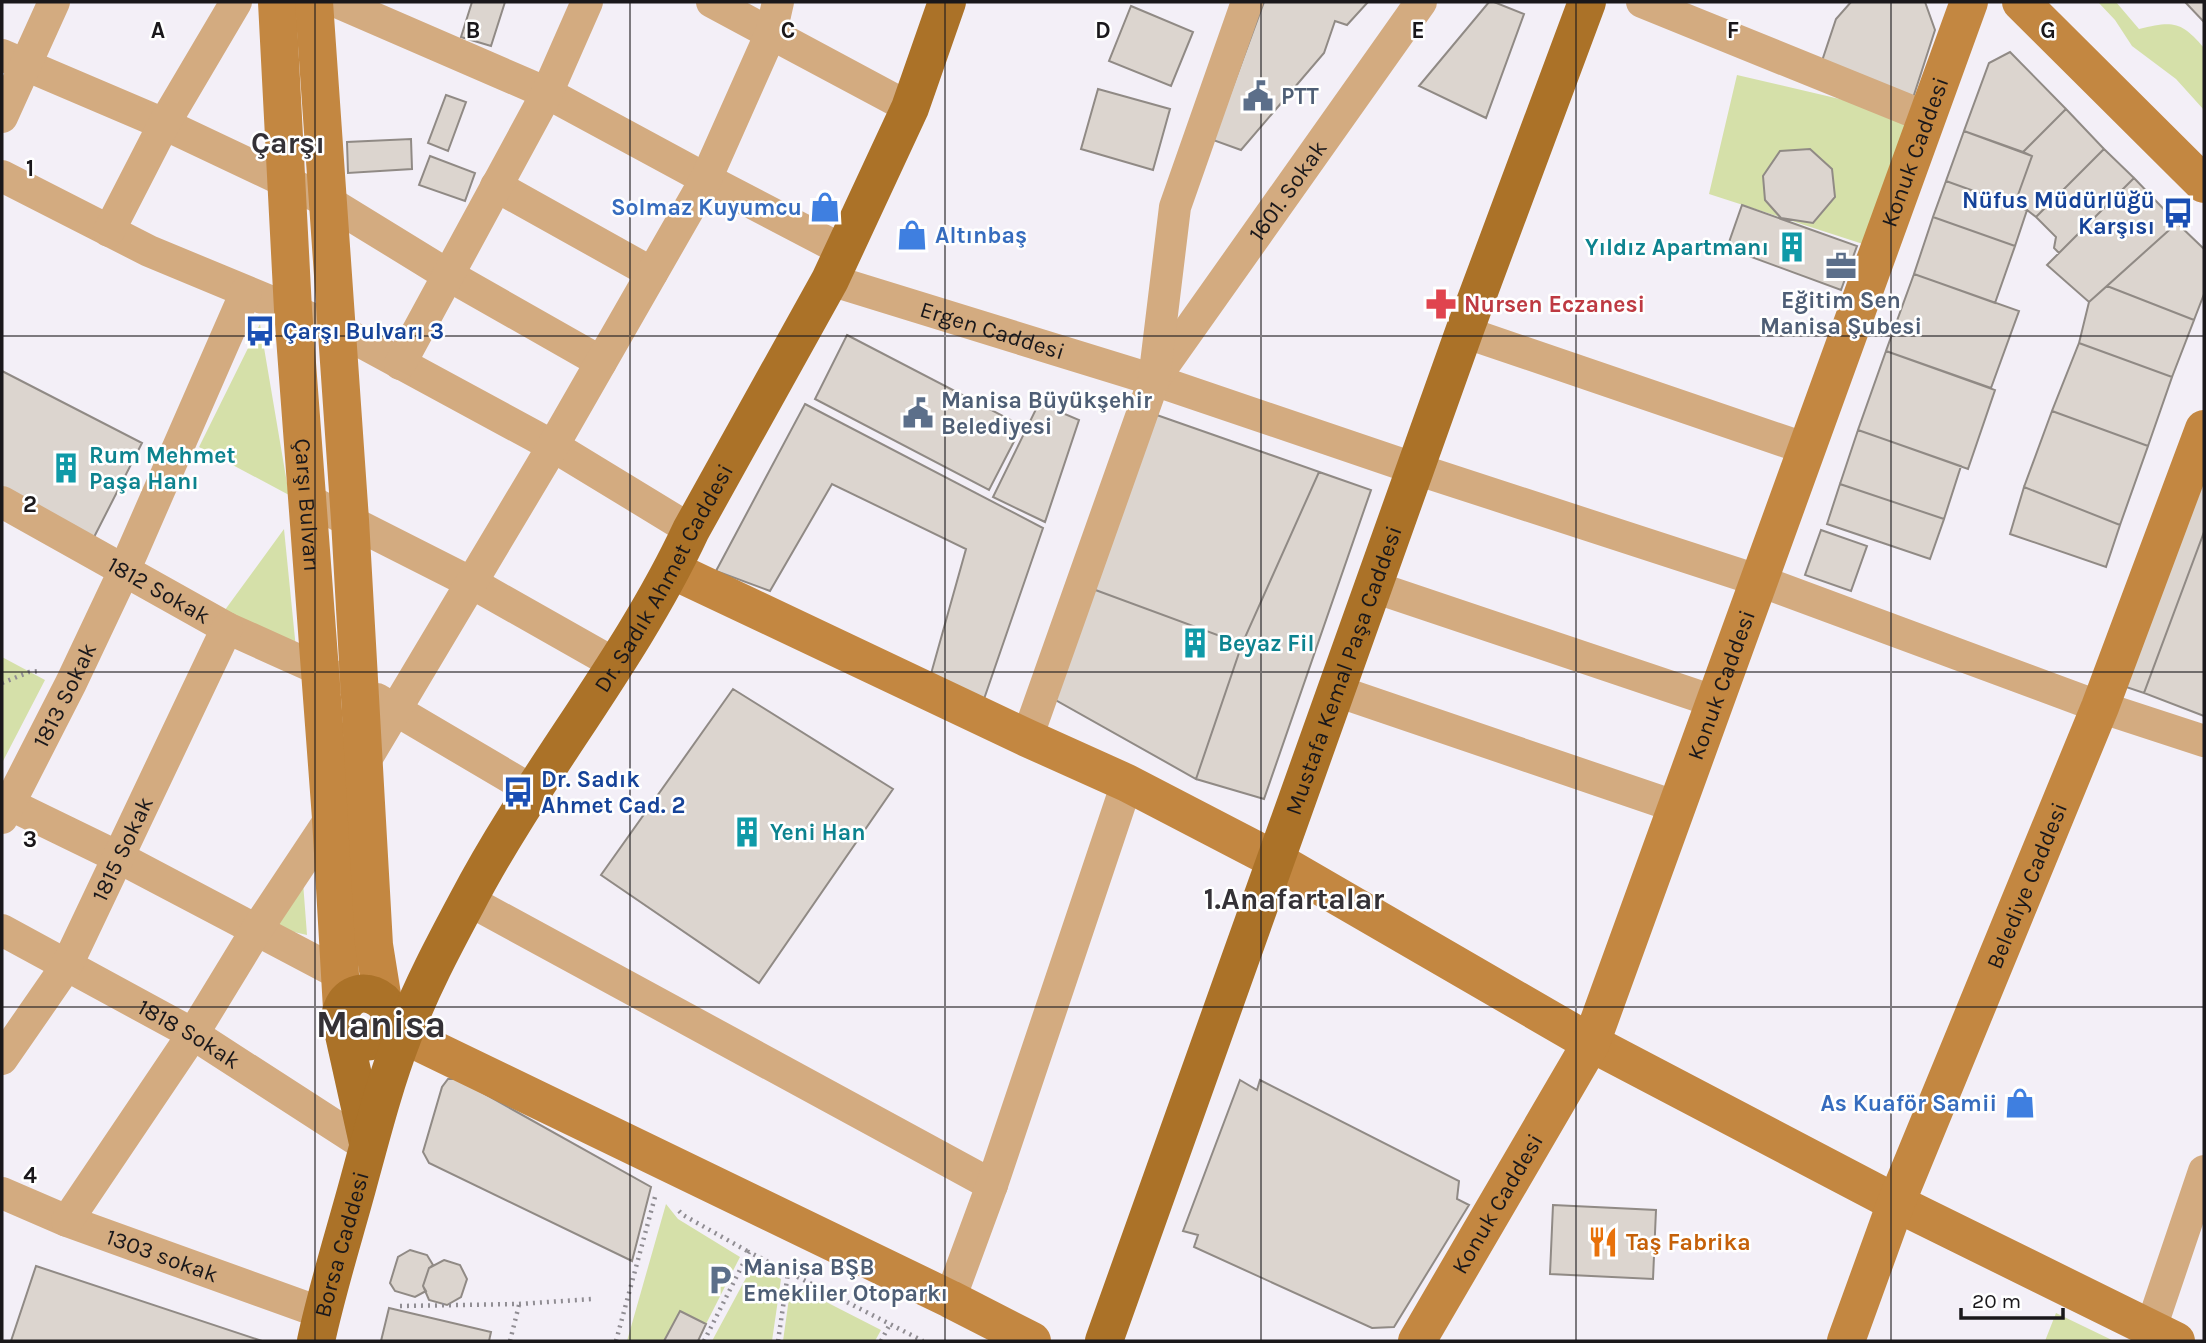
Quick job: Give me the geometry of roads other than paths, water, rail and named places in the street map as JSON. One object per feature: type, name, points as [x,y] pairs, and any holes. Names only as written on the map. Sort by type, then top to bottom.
[{"type":"main road","name":"Dr. Sadık Ahmet Caddesi","points":[[368,1147],[388,1008],[430,974],[468,900],[533,791],[673,570],[691,530],[836,265],[910,108],[947,2]]},
{"type":"main road","name":"Mustafa Kemal Paşa Caddesi","points":[[1104,1341],[1464,332],[1587,2]]},
{"type":"main road","points":[[342,1005],[357,1042],[380,1037],[388,1008]]},
{"type":"main road","points":[[342,1005],[368,1147]]},
{"type":"main road","name":"Borsa Caddesi","points":[[319,1327],[368,1147]]},
{"type":"street","points":[[2,117],[13,60],[54,2]]},
{"type":"street","points":[[110,231],[164,124],[236,2]]},
{"type":"street","name":"Çarşı Bulvarı","points":[[277,2],[293,310],[331,818],[342,1005]]},
{"type":"street","name":"Çarşı Bulvarı","points":[[314,2],[361,689],[374,945],[388,1008]]},
{"type":"street","name":"Ergen Caddesi","points":[[337,2],[547,93],[706,179],[836,265],[1154,380],[1760,581],[2100,707],[2204,741]]},
{"type":"street","points":[[400,364],[547,93],[587,2]]},
{"type":"street","points":[[712,2],[910,108]]},
{"type":"street","points":[[365,761],[553,446],[706,179],[771,33],[778,2]]},
{"type":"street","points":[[1027,738],[1154,380],[1175,207],[1247,2]]},
{"type":"street","name":"1601. Sokak","points":[[1154,380],[1421,2]]},
{"type":"street","points":[[1642,2],[1926,117]]},
{"type":"street","name":"Konuk Caddesi","points":[[1417,1341],[1591,1043],[1969,2]]},
{"type":"street","points":[[2021,2],[2204,184]]},
{"type":"street","points":[[13,60],[164,124],[329,202],[448,275],[601,362]]},
{"type":"street","points":[[2,176],[149,251],[337,330],[553,446],[691,530]]},
{"type":"street","points":[[496,186],[652,273]]},
{"type":"street","name":"1813 Sokak","points":[[5,811],[71,683],[124,570],[246,292]]},
{"type":"street","points":[[1464,332],[1807,449]]},
{"type":"street","name":"Belediye Caddesi","points":[[1846,1341],[1896,1203],[2100,707],[2204,429]]},
{"type":"street","points":[[307,500],[472,583],[615,664]]},
{"type":"street","name":"1812 Sokak","points":[[2,502],[227,628],[361,689],[533,791]]},
{"type":"street","points":[[673,570],[1127,783],[1275,860],[1591,1043],[1896,1203],[2163,1335],[2203,1177]]},
{"type":"street","points":[[1374,587],[1716,702]]},
{"type":"street","name":"1815 Sokak","points":[[2,1059],[67,965],[227,628]]},
{"type":"street","points":[[1337,691],[1677,807]]},
{"type":"street","points":[[950,1299],[992,1185],[1127,783]]},
{"type":"street","points":[[5,811],[118,857],[257,929],[342,1005]]},
{"type":"street","points":[[66,1221],[193,1034],[257,929],[331,818]]},
{"type":"street","points":[[468,900],[992,1185]]},
{"type":"street","name":"1818 Sokak","points":[[2,930],[193,1034],[368,1147]]},
{"type":"street","points":[[430,974],[419,982],[401,985],[391,980],[388,1008],[1032,1341]]},
{"type":"street","name":"1303 sokak","points":[[2,1192],[319,1327]]},
{"type":"place","name":"PTT","points":[[1258,96]]},
{"type":"place","name":"Solmaz Kuyumcu","points":[[825,207]]},
{"type":"place","name":"Nüfus Müdürlüğü Karşısı","points":[[2178,213]]},
{"type":"place","name":"Altınbaş","points":[[912,235]]},
{"type":"place","name":"Yıldız Apartmanı","points":[[1792,247]]},
{"type":"place","name":"Eğitim Sen Manisa Şubesi","points":[[1841,266]]},
{"type":"place","name":"Nursen Eczanesi","points":[[1441,304]]},
{"type":"place","name":"Çarşı Bulvarı 3","points":[[260,331]]},
{"type":"place","name":"Manisa Büyükşehir Belediyesi","points":[[918,413]]},
{"type":"place","name":"Rum Mehmet Paşa Hanı","points":[[66,468]]},
{"type":"place","name":"Beyaz Fil","points":[[1195,643]]},
{"type":"place","name":"Dr. Sadık Ahmet Cad. 2","points":[[518,792]]},
{"type":"place","name":"Yeni Han","points":[[747,832]]},
{"type":"place","name":"As Kuaför Samii","points":[[2020,1103]]},
{"type":"place","name":"Taş Fabrika","points":[[1603,1242]]},
{"type":"place","name":"Manisa BŞB Emekliler Otoparkı","points":[[720,1280]]},
{"type":"district","name":"Çarşı","points":[[288,143]]},
{"type":"district","name":"1.Anafartalar","points":[[1294,899]]},
{"type":"district","name":"Manisa","points":[[381,1024]]}]
